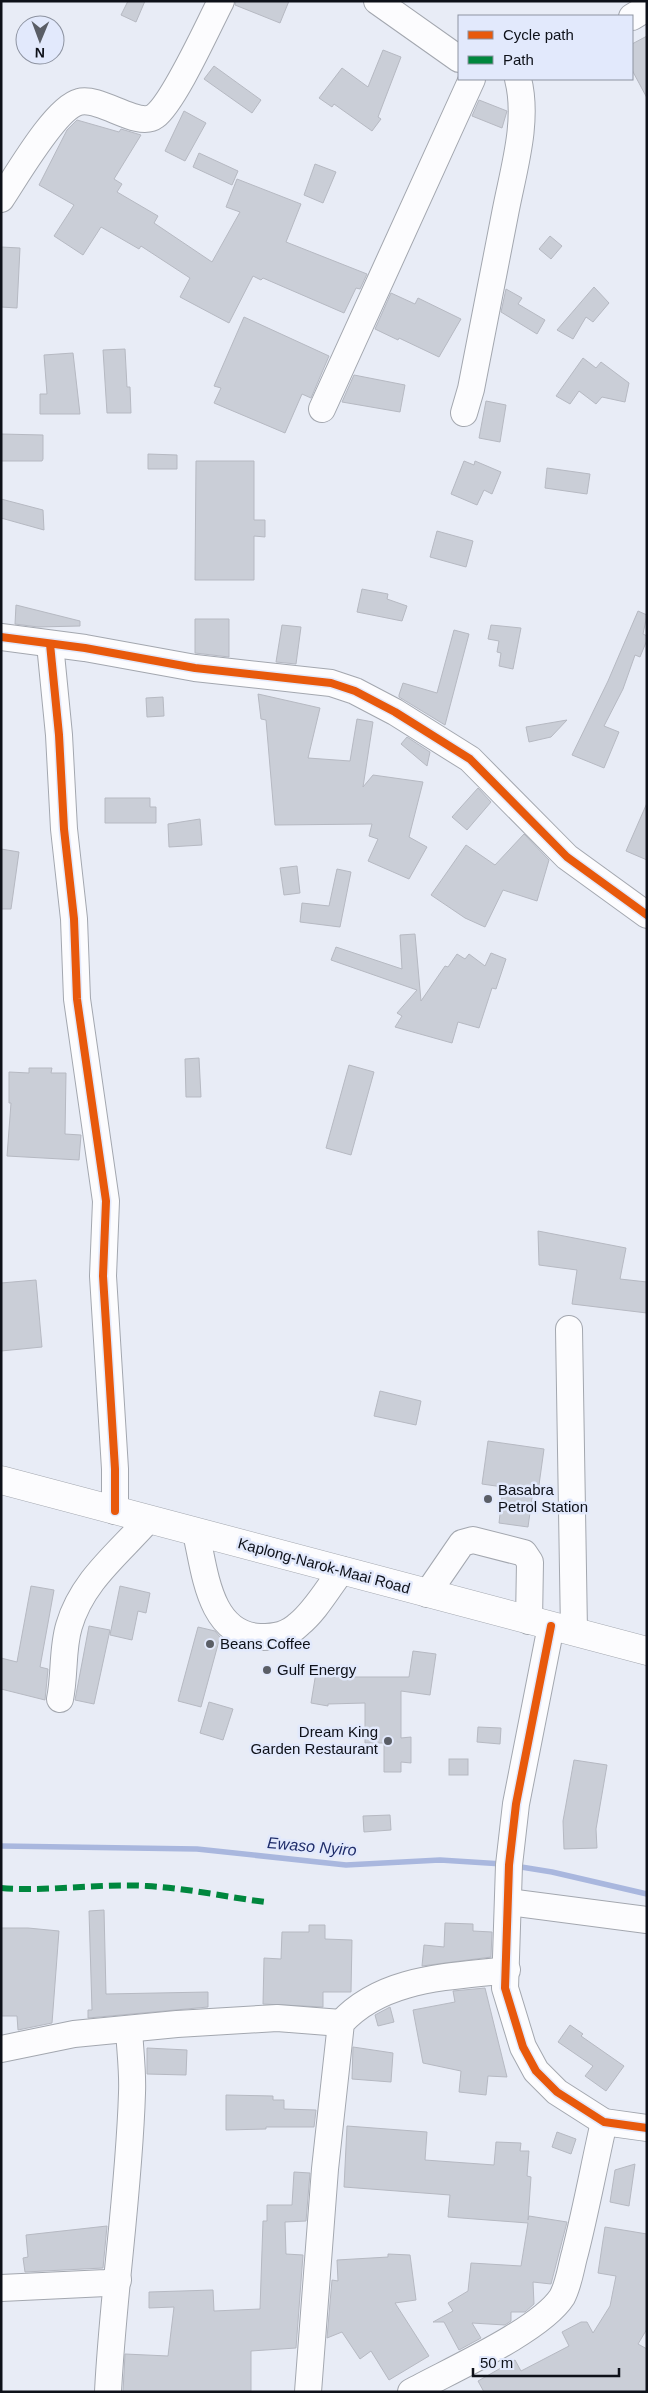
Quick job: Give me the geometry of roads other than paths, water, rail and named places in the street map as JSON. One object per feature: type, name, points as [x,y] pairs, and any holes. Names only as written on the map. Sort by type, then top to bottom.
[{"type":"highway","name":"Kaplong-Narok-Maai Road","points":[[1,1480],[647,1651]]},
{"type":"street","points":[[1,199],[52,124],[70,106],[80,101],[96,103],[136,118],[147,120],[154,117],[174,89],[221,1]]},
{"type":"street","points":[[377,1],[458,58]]},
{"type":"street","points":[[633,16],[647,8]]},
{"type":"street","points":[[322,409],[472,80]]},
{"type":"street","points":[[464,412],[471,389],[516,156],[522,114],[522,93],[518,80]]},
{"type":"street","points":[[1,637],[84,648],[195,668],[331,683],[355,691],[395,712],[470,759],[567,857],[647,915]]},
{"type":"street","points":[[50,644],[59,735],[64,830],[74,919],[77,999],[106,1201],[104,1276],[115,1469],[115,1511]]},
{"type":"street","points":[[570,1329],[551,1626],[516,1804],[510,1865],[505,1988],[523,2047],[536,2071],[557,2092],[604,2122],[647,2128]]},
{"type":"street","points":[[60,1699],[69,1626],[80,1598],[93,1576],[116,1556],[148,1520]]},
{"type":"street","points":[[196,1533],[218,1614],[228,1625],[250,1636],[274,1637],[288,1633],[300,1624],[342,1570]]},
{"type":"street","points":[[427,1594],[462,1543],[473,1540],[524,1553],[530,1562],[551,1626]]},
{"type":"street","points":[[508,1902],[647,1920]]},
{"type":"street","points":[[308,2392],[325,2169],[341,2023],[351,2012],[371,1998],[418,1981],[507,1970]]},
{"type":"street","points":[[1,2049],[74,2034],[129,2029],[277,2018],[341,2023]]},
{"type":"street","points":[[108,2392],[110,2345],[118,2280],[132,2092],[129,2029]]},
{"type":"street","points":[[411,2392],[519,2333],[552,2309],[562,2297],[567,2286],[578,2243],[604,2122]]},
{"type":"street","points":[[1,2288],[106,2283],[118,2280]]},
{"type":"waterway","name":"Ewaso Nyiro","points":[[1,1846],[197,1849],[346,1865],[440,1860],[503,1864]]},
{"type":"waterway","name":"Ewaso Nyiro","points":[[515,1866],[552,1872],[647,1894]]},
{"type":"place","name":"Basabra Petrol Station","points":[[488,1499]]},
{"type":"place","name":"Beans Coffee","points":[[210,1644]]},
{"type":"place","name":"Gulf Energy","points":[[267,1670]]},
{"type":"place","name":"Dream King Garden Restaurant","points":[[388,1741]]}]
